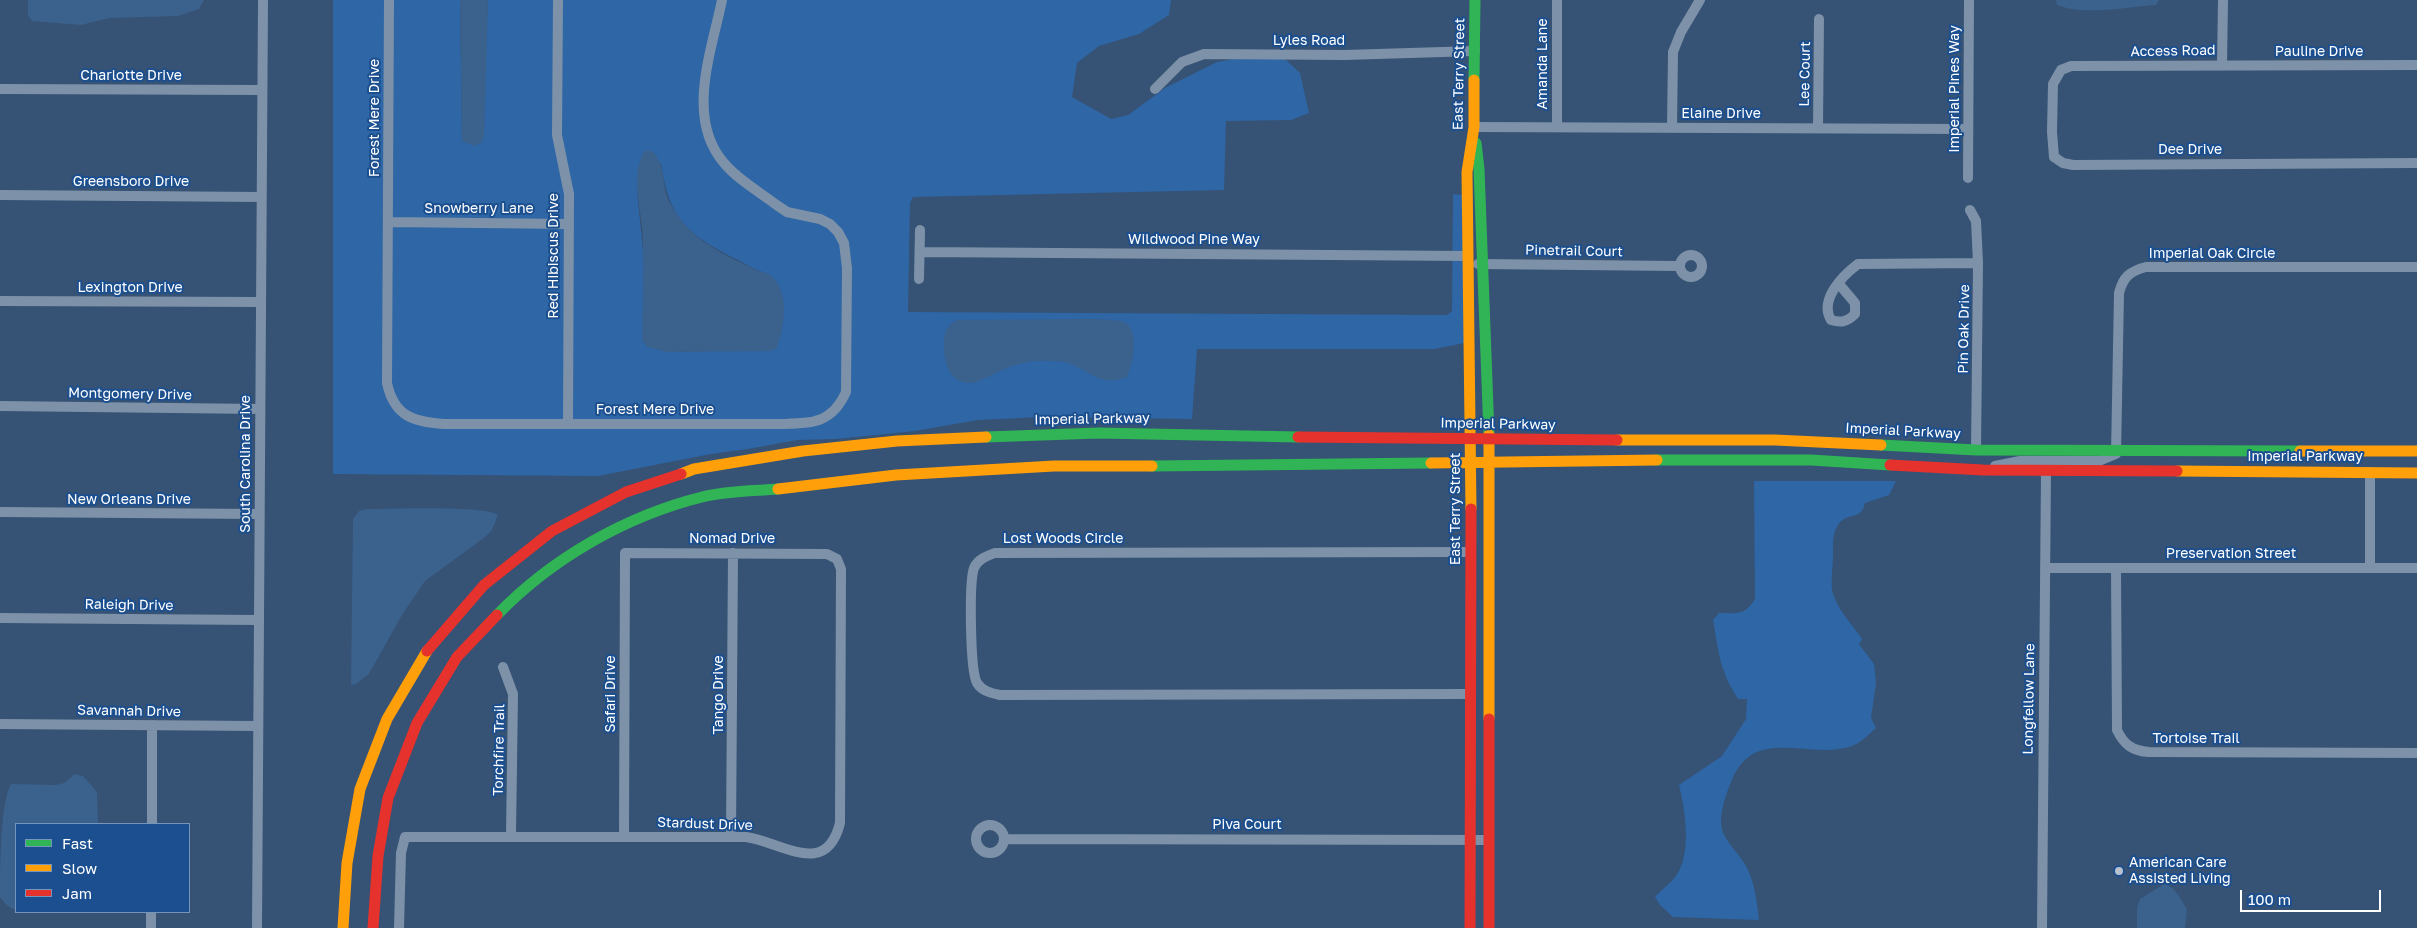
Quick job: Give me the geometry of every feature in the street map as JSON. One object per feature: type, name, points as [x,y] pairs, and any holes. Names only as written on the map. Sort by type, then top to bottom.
[{"type":"main road","name":"East Terry Street","points":[[1470,928],[1471,440],[1467,172],[1474,127],[1475,0]]},
{"type":"main road","points":[[1474,127],[1479,169],[1489,440],[1489,928]]},
{"type":"main road","name":"Imperial Parkway","points":[[343,928],[347,863],[360,789],[387,719],[425,654],[484,585],[552,531],[626,492],[694,469],[803,451],[897,441],[1099,433],[1471,440],[1775,440],[1976,450],[2417,451]]},
{"type":"main road","points":[[2347,451],[2370,472],[2382,465],[2417,463]]},
{"type":"main road","name":"Imperial Parkway","points":[[373,928],[378,856],[388,798],[417,724],[457,657],[506,606],[560,559],[640,518],[703,497],[896,475],[1054,466],[1812,460],[1983,470],[2417,473]]},
{"type":"main road","points":[[1470,694],[1477,699],[1479,705],[1482,779],[1490,801]]},
{"type":"street","name":"South Carolina Drive","points":[[257,928],[262,0]]},
{"type":"street","name":"Forest Mere Drive","points":[[389,0],[387,383],[396,406],[415,421],[427,423],[806,423],[819,421],[831,414],[840,404],[846,392],[847,268],[844,243],[838,232],[830,224],[820,219],[787,212],[778,206],[725,164],[712,145],[704,114],[704,94],[722,0]]},
{"type":"street","name":"Red Hibiscus Drive","points":[[558,0],[557,135],[567,182],[568,224],[568,424]]},
{"type":"street","name":"Amanda Lane","points":[[1557,0],[1557,127]]},
{"type":"street","points":[[1672,128],[1673,52],[1681,32],[1700,0]]},
{"type":"street","name":"Imperial Pines Way","points":[[1968,178],[1969,0]]},
{"type":"street","name":"Access Road","points":[[2061,70],[2071,66],[2094,65],[2222,65],[2223,0]]},
{"type":"street","name":"Lee Court","points":[[1818,128],[1820,19]]},
{"type":"street","name":"Lyles Road","points":[[1155,88],[1182,62],[1204,54],[1345,55],[1475,51]]},
{"type":"street","name":"Pauline Drive","points":[[2222,65],[2417,65]]},
{"type":"street","name":"Dee Drive","points":[[2061,70],[2053,84],[2052,132],[2054,157],[2063,163],[2417,163]]},
{"type":"street","name":"Charlotte Drive","points":[[0,89],[262,90]]},
{"type":"street","name":"Elaine Drive","points":[[1474,127],[1968,129]]},
{"type":"street","name":"Greensboro Drive","points":[[0,195],[261,197]]},
{"type":"street","name":"Pin Oak Drive","points":[[1970,210],[1976,221],[1978,263],[1976,450]]},
{"type":"street","name":"Snowberry Lane","points":[[388,222],[568,224]]},
{"type":"street","points":[[919,279],[920,230]]},
{"type":"street","name":"Wildwood Pine Way","points":[[920,252],[1468,260]]},
{"type":"street","name":"Pinetrail Court","points":[[1468,260],[1482,264],[1679,266]]},
{"type":"street","points":[[1840,284],[1843,275],[1858,264],[1978,263]]},
{"type":"street","name":"Imperial Oak Circle","points":[[2117,450],[2119,293],[2121,283],[2127,275],[2146,267],[2417,267]]},
{"type":"street","name":"Lexington Drive","points":[[0,301],[260,302]]},
{"type":"street","name":"Montgomery Drive","points":[[0,406],[260,409]]},
{"type":"street","name":"Imperial Parkway","points":[[1983,470],[2020,460],[2098,461],[2113,456],[2117,450]]},
{"type":"street","name":"Longfellow Lane","points":[[2042,928],[2046,471]]},
{"type":"street","points":[[2370,472],[2370,568]]},
{"type":"street","name":"New Orleans Drive","points":[[0,512],[258,514]]},
{"type":"street","name":"Lost Woods Circle","points":[[1470,694],[1000,695],[988,692],[978,684],[972,673],[972,579],[975,567],[983,557],[995,553],[1471,552]]},
{"type":"street","name":"Nomad Drive","points":[[625,553],[827,554],[837,559]]},
{"type":"street","name":"Safari Drive","points":[[624,836],[625,553]]},
{"type":"street","name":"Tango Drive","points":[[731,836],[733,553]]},
{"type":"street","name":"Stardust Drive","points":[[399,928],[401,853],[405,837],[511,835],[731,836],[757,838],[798,854],[810,855],[822,851],[831,844],[840,822],[841,569],[837,559]]},
{"type":"street","name":"Preservation Street","points":[[2045,568],[2417,568]]},
{"type":"street","name":"Tortoise Trail","points":[[2116,568],[2117,730],[2121,740],[2129,747],[2149,752],[2417,753]]},
{"type":"street","name":"Raleigh Drive","points":[[0,618],[258,620]]},
{"type":"street","name":"Torchfire Trail","points":[[503,667],[513,694],[511,835]]},
{"type":"street","name":"Savannah Drive","points":[[0,724],[257,726]]},
{"type":"street","points":[[152,725],[152,823]]},
{"type":"street","name":"Piva Court","points":[[1004,839],[1489,840]]},
{"type":"street","points":[[151,913],[151,928]]},
{"type":"shaded area","points":[[28,0],[204,0],[199,9],[178,16],[110,18],[81,25],[32,21],[28,15]]},
{"type":"shaded area","points":[[333,0],[460,0],[462,141],[485,66],[488,0],[1171,0],[1169,15],[1139,34],[1099,46],[1077,63],[1072,97],[1111,119],[1128,115],[1165,88],[1217,62],[1256,55],[1286,60],[1300,73],[1309,113],[1291,120],[1226,121],[1224,190],[913,197],[910,203],[908,312],[1447,315],[1452,311],[1453,194],[1462,195],[1464,343],[1435,349],[1197,349],[1192,419],[1042,417],[978,420],[915,431],[835,439],[797,440],[711,454],[598,476],[333,474]],"holes":[[[661,163],[669,199],[676,212],[684,224],[694,233],[721,251],[766,273],[781,296],[783,323],[708,351],[668,352],[653,348],[637,191]]]},
{"type":"shaded area","points":[[460,0],[488,0],[484,137],[481,143],[475,146],[462,141]]},
{"type":"shaded area","points":[[2056,0],[2159,0],[2156,5],[2119,9],[2079,10],[2057,5]]},
{"type":"shaded area","points":[[644,151],[652,151],[659,161],[667,197],[671,206],[688,229],[715,249],[756,270],[767,273],[775,280],[783,297],[784,308],[784,318],[777,348],[771,351],[668,352],[647,347],[642,340],[643,242],[637,184],[640,162]]},
{"type":"shaded area","points":[[1096,319],[1121,321],[1129,326],[1134,339],[1134,348],[1127,377],[1117,380],[1102,379],[1067,363],[1041,361],[1015,365],[971,383],[957,379],[948,369],[944,337],[949,326],[957,320]]},
{"type":"shaded area","points":[[1754,481],[1896,481],[1889,495],[1865,503],[1863,509],[1857,515],[1845,518],[1836,528],[1833,540],[1832,590],[1834,597],[1862,639],[1859,644],[1874,664],[1876,683],[1871,718],[1876,728],[1862,741],[1852,746],[1818,750],[1768,749],[1753,754],[1741,764],[1727,791],[1721,822],[1724,835],[1744,862],[1750,874],[1759,920],[1673,917],[1660,905],[1655,897],[1674,878],[1683,862],[1686,828],[1679,785],[1722,756],[1746,719],[1747,699],[1738,699],[1723,670],[1713,620],[1719,613],[1744,611],[1755,599]]},
{"type":"shaded area","points":[[367,509],[457,509],[490,512],[498,515],[492,530],[484,538],[425,581],[402,615],[369,674],[355,685],[351,684],[353,519],[359,511]]},
{"type":"shaded area","points":[[75,774],[83,776],[97,792],[98,823],[15,823],[15,910],[13,909],[0,897],[3,821],[7,793],[11,784],[56,785],[64,783]]},
{"type":"shaded area","points":[[2164,884],[2175,890],[2187,909],[2185,928],[2137,928],[2137,908],[2140,899]]},
{"type":"traffic: fast","points":[[1474,80],[1475,0]]},
{"type":"traffic: fast","points":[[1476,143],[1479,169],[1489,435]]},
{"type":"traffic: fast","points":[[986,437],[1099,433],[1298,437]]},
{"type":"traffic: fast","points":[[1881,445],[1976,450],[2300,451]]},
{"type":"traffic: fast","points":[[1657,460],[1811,460],[1890,465]]},
{"type":"traffic: fast","points":[[1152,466],[1431,463]]},
{"type":"traffic: fast","points":[[497,615],[518,594],[566,558],[618,528],[646,515],[711,495],[778,489]]},
{"type":"traffic: slow","points":[[1471,509],[1467,172],[1474,127],[1474,80]]},
{"type":"traffic: slow","points":[[1489,435],[1489,719]]},
{"type":"traffic: slow","points":[[681,474],[694,469],[803,451],[897,441],[986,437]]},
{"type":"traffic: slow","points":[[1617,440],[1775,440],[1881,445]]},
{"type":"traffic: slow","points":[[2300,451],[2417,451]]},
{"type":"traffic: slow","points":[[1431,463],[1657,460]]},
{"type":"traffic: slow","points":[[778,489],[896,475],[1054,466],[1152,466]]},
{"type":"traffic: slow","points":[[2177,471],[2417,473]]},
{"type":"traffic: slow","points":[[343,928],[347,863],[360,789],[387,719],[427,651]]},
{"type":"traffic: jam","points":[[1298,437],[1617,440]]},
{"type":"traffic: jam","points":[[1890,465],[1983,470],[2177,471]]},
{"type":"traffic: jam","points":[[427,651],[484,585],[552,531],[626,492],[681,474]]},
{"type":"traffic: jam","points":[[1470,928],[1471,509]]},
{"type":"traffic: jam","points":[[373,928],[378,856],[388,798],[417,723],[457,657],[497,615]]},
{"type":"traffic: jam","points":[[1489,719],[1489,928]]},
{"type":"place","name":"American Care Assisted Living","points":[[2119,871]]}]
